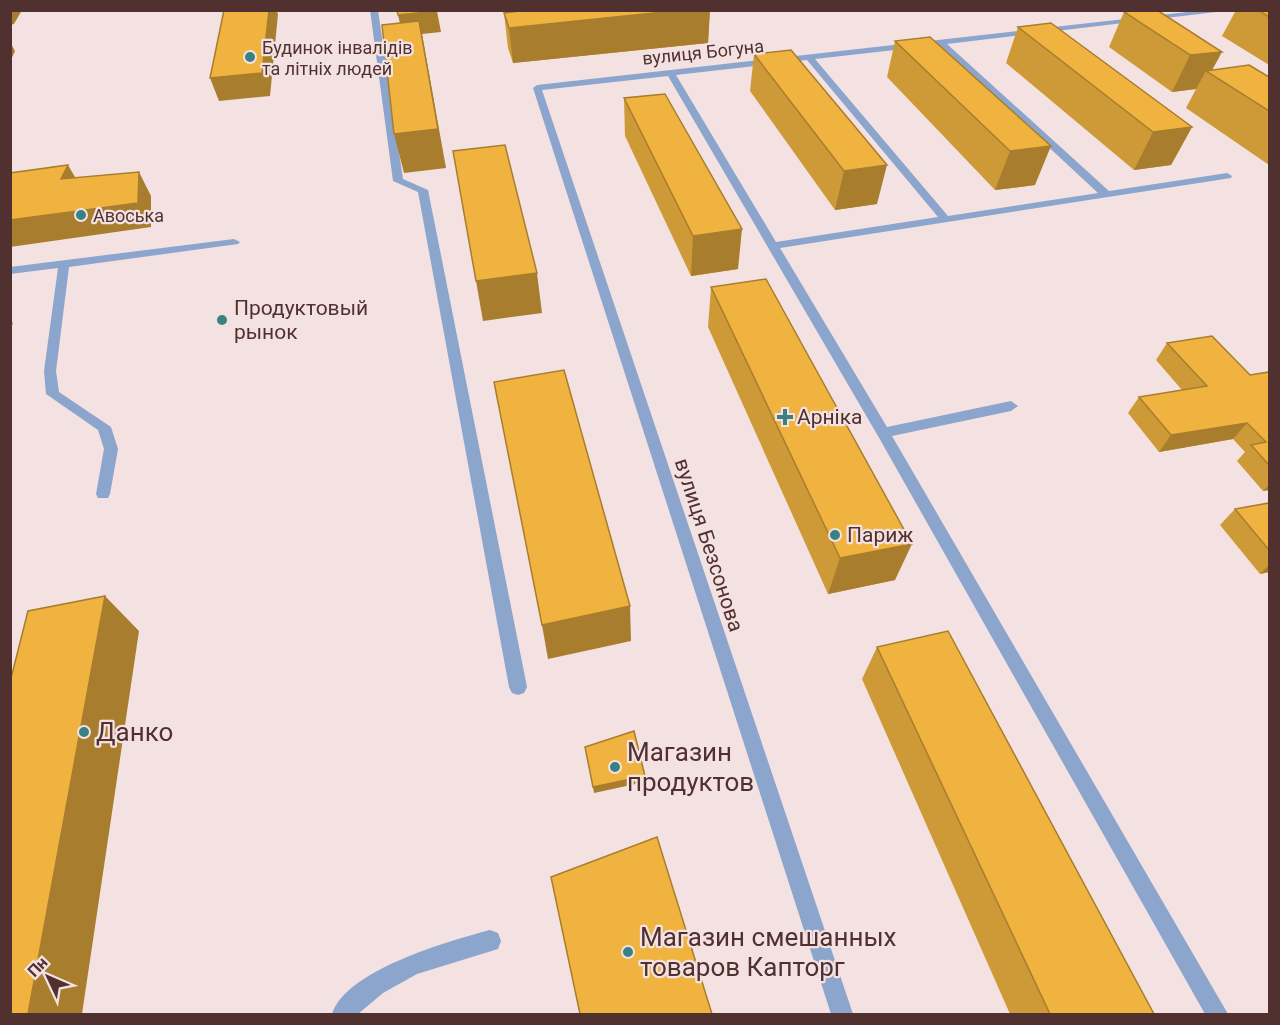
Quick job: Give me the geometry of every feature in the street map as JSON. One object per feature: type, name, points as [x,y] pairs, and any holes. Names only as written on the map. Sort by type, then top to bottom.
[{"type":"street","points":[[374,10],[398,181],[423,190],[518,687]]},
{"type":"street","name":"вулиця Богуна","points":[[537,88],[1230,10]]},
{"type":"street","points":[[941,43],[1107,195]]},
{"type":"street","points":[[809,57],[945,219]]},
{"type":"street","points":[[670,72],[883,433],[1217,1014]]},
{"type":"street","name":"вулиця Безсонова","points":[[537,88],[842,1014]]},
{"type":"street","points":[[772,246],[1227,176]]},
{"type":"street","points":[[10,271],[234,242]]},
{"type":"street","points":[[64,264],[50,371],[53,394],[104,427],[111,449],[103,494]]},
{"type":"street","points":[[883,433],[1011,406]]},
{"type":"street","points":[[343,1014],[386,977],[430,957],[490,941]]},
{"type":"building","points":[[224,10],[269,10],[262,73],[210,78]]},
{"type":"building","points":[[397,10],[437,10],[437,11],[398,15]]},
{"type":"building","points":[[527,10],[683,10],[509,28],[504,13]]},
{"type":"building","points":[[1157,10],[1222,52],[1190,55],[1124,12]]},
{"type":"building","points":[[1258,10],[1269,10],[1269,17]]},
{"type":"building","points":[[419,21],[438,129],[394,134],[382,25]]},
{"type":"building","points":[[1051,23],[1192,127],[1153,132],[1018,27]]},
{"type":"building","points":[[930,37],[1051,146],[1010,151],[895,41]]},
{"type":"building","points":[[791,50],[887,165],[844,171],[754,54]]},
{"type":"building","points":[[1249,65],[1269,77],[1269,111],[1206,71]]},
{"type":"building","points":[[665,94],[742,229],[693,236],[624,98]]},
{"type":"building","points":[[505,145],[537,273],[476,281],[453,151]]},
{"type":"building","points":[[68,165],[61,179],[139,172],[138,203],[10,220],[10,173]]},
{"type":"building","points":[[766,279],[912,544],[840,558],[711,287]]},
{"type":"building","points":[[1212,336],[1250,375],[1269,372],[1269,465],[1251,445],[1266,442],[1247,423],[1171,435],[1139,397],[1207,386],[1167,343]]},
{"type":"building","points":[[564,370],[630,606],[542,625],[494,382]]},
{"type":"building","points":[[1269,503],[1269,550],[1235,509]]},
{"type":"building","points":[[105,596],[28,1014],[10,1014],[10,682],[28,611]]},
{"type":"building","points":[[948,631],[1154,1014],[1050,1014],[877,647]]},
{"type":"building","name":"Магазин продуктов","points":[[634,731],[645,776],[593,787],[585,747]]},
{"type":"building","name":"Магазин смешанных товаров Капторг","points":[[657,837],[712,1014],[580,1014],[551,877]]},
{"type":"place","name":"Будинок інвалідів та літніх людей","points":[[250,57]]},
{"type":"place","name":"Авоська","points":[[81,215]]},
{"type":"place","name":"Продуктовый рынок","points":[[222,320]]},
{"type":"place","name":"Арніка","points":[[785,417]]},
{"type":"place","name":"Париж","points":[[835,535]]},
{"type":"place","name":"Данко","points":[[84,732]]},
{"type":"place","name":"Магазин продуктов","points":[[615,767]]},
{"type":"place","name":"Магазин смешанных товаров Капторг","points":[[628,952]]}]
